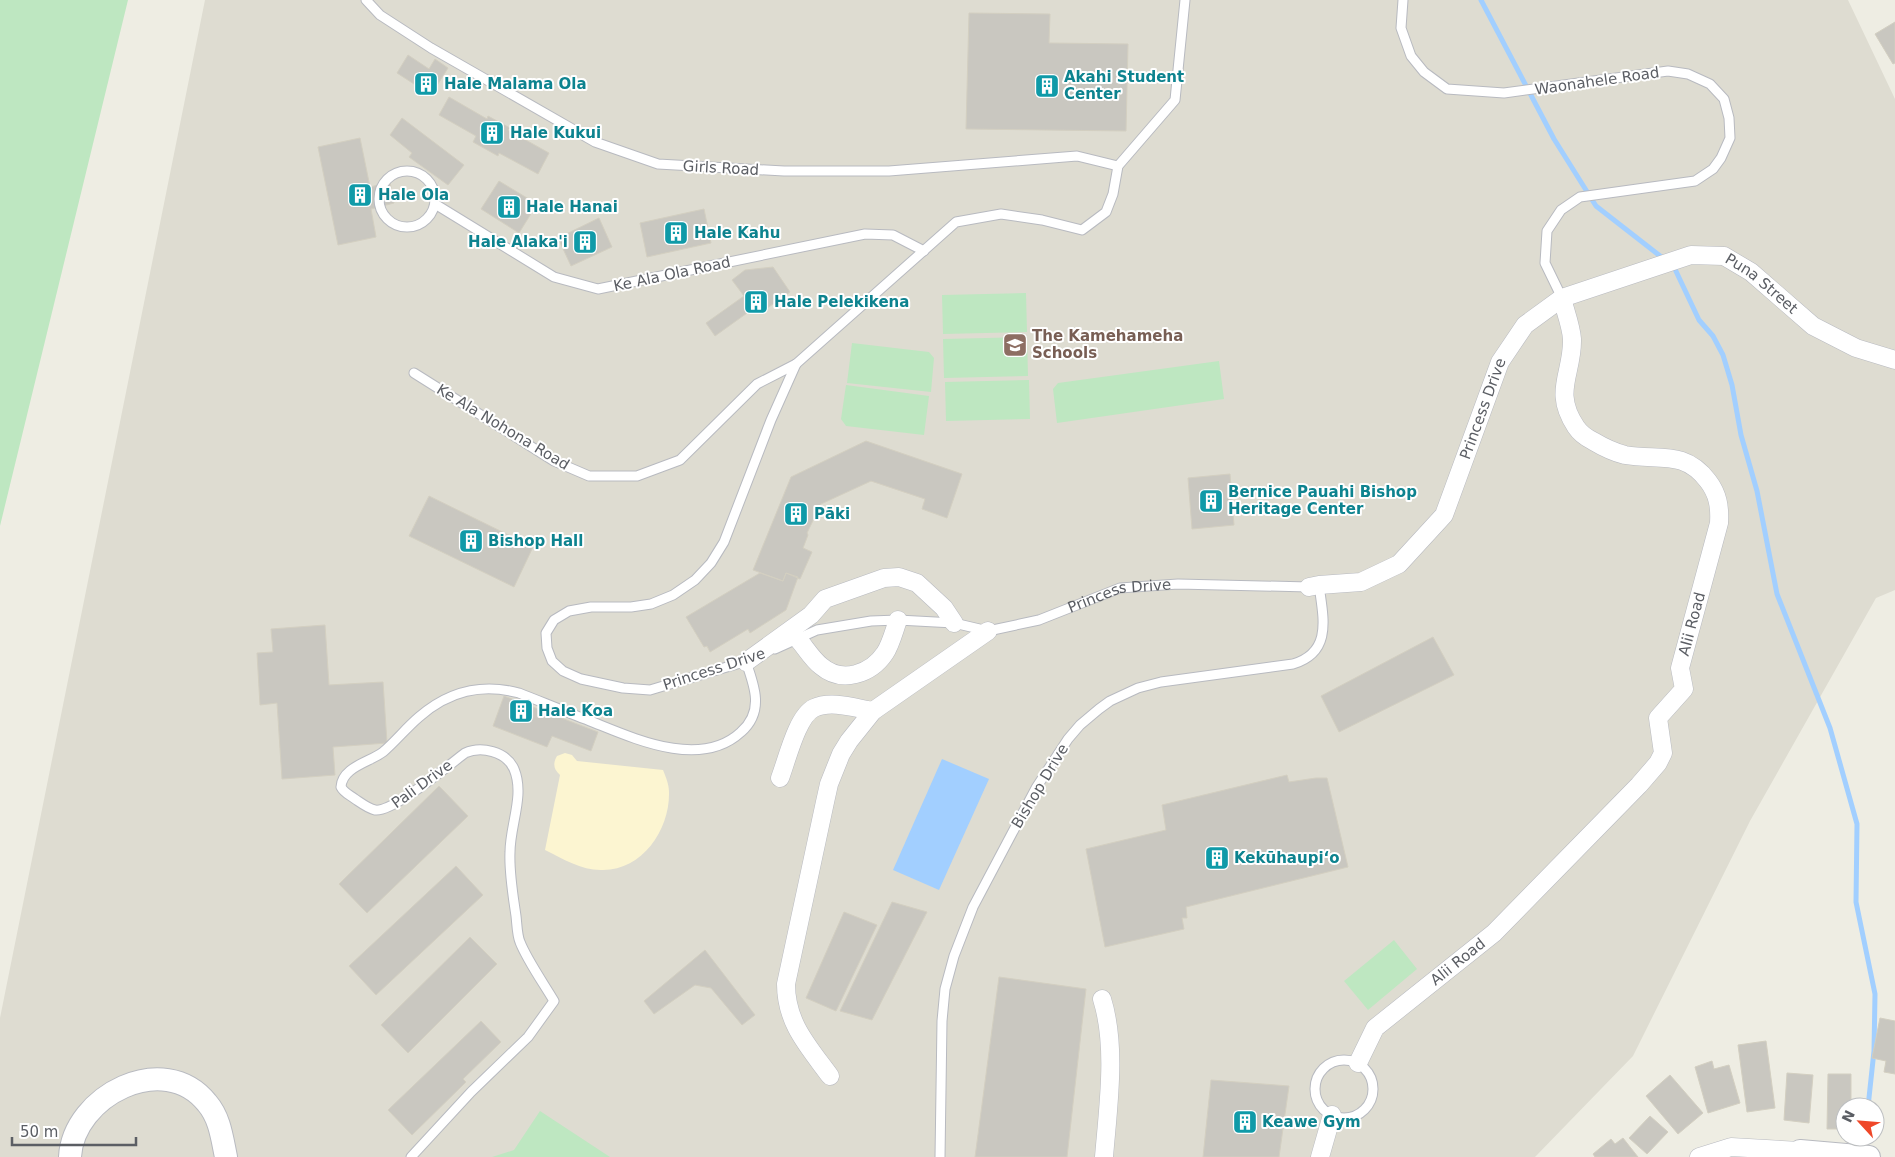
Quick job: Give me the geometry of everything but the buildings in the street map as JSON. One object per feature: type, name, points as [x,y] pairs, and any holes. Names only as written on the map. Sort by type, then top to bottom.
[{"type":"street","name":"Puna Street","points":[[1562,298],[1691,255],[1724,256],[1751,272],[1813,326],[1856,348],[1895,360]]},
{"type":"street","name":"Princess Drive","points":[[1314,586],[1361,582],[1399,564],[1444,515],[1500,362],[1525,325],[1562,298]]},
{"type":"street","name":"Alii Road","points":[[1358,1063],[1375,1028],[1500,927],[1649,773],[1663,753],[1658,718],[1684,689],[1680,668],[1719,523],[1720,510],[1718,498],[1704,476],[1684,460],[1670,457],[1625,455],[1612,451],[1587,438],[1577,428],[1565,402],[1564,389],[1572,340],[1562,298]]},
{"type":"street","points":[[746,662],[811,615],[825,599],[884,578],[899,577],[917,582],[944,608],[954,623]]},
{"type":"street","points":[[798,639],[821,666],[838,676],[858,674],[874,665],[886,652],[898,620]]},
{"type":"street","points":[[830,1076],[794,1023],[788,1009],[786,984],[829,784],[848,741],[873,711],[988,631]]},
{"type":"street","points":[[780,778],[797,731],[808,712],[815,708],[835,705],[873,711]]},
{"type":"street","points":[[1102,999],[1107,1017],[1109,1058],[1104,1157]]},
{"type":"street","points":[[70,1157],[70,1149],[79,1125],[99,1101],[123,1087],[160,1079],[185,1086],[197,1093],[206,1102],[219,1125],[226,1157]]},
{"type":"street","points":[[1320,1157],[1332,1115]]},
{"type":"street","points":[[1699,1157],[1730,1148],[1800,1154],[1859,1156]]},
{"type":"lane","name":"Girls Road","points":[[366,0],[380,15],[431,48],[594,142],[658,164],[784,171],[889,171],[1077,156],[1118,166]]},
{"type":"lane","points":[[1118,166],[1175,100],[1185,0]]},
{"type":"lane","name":"Waonahele Road","points":[[1403,0],[1401,28],[1411,56],[1424,72],[1447,89],[1504,93],[1668,71],[1688,74],[1710,84],[1724,99],[1729,118],[1730,138],[1722,158],[1713,169],[1694,181],[1580,197],[1561,210],[1547,231],[1545,264],[1562,298]]},
{"type":"lane","name":"Princess Drive","points":[[1118,166],[1113,194],[1106,212],[1082,230],[1042,220],[1002,214],[956,222],[796,364],[771,420],[724,542],[704,571],[683,589],[651,604],[631,607],[590,607],[569,611],[554,620],[546,633],[547,648],[552,661],[563,671],[581,678],[624,688],[650,690],[746,662],[817,630],[844,625],[898,620],[954,623],[988,631],[1039,620],[1120,588],[1178,584],[1314,586]]},
{"type":"lane","points":[[398,171],[414,171],[423,174],[430,181],[436,194],[435,204],[432,213],[426,220],[411,227],[401,227],[386,218],[380,207],[380,189],[390,176],[398,171]]},
{"type":"lane","name":"Ke Ala Ola Road","points":[[435,204],[554,277],[598,289],[865,234],[893,235],[924,251]]},
{"type":"lane","name":"Ke Ala Nohona Road","points":[[414,373],[554,461],[589,476],[636,476],[680,460],[757,384],[796,364]]},
{"type":"lane","name":"Bishop Drive","points":[[940,1157],[941,1029],[945,989],[949,972],[973,907],[1036,788],[1064,745],[1074,732],[1098,709],[1138,688],[1161,682],[1293,664],[1305,659],[1314,651],[1323,635],[1324,623],[1314,586]]},
{"type":"lane","name":"Pali Drive","points":[[411,1157],[471,1092],[528,1037],[554,1002],[519,942],[510,871],[510,850],[518,796],[517,779],[513,767],[504,758],[482,749],[473,750],[464,752],[386,810],[375,810],[361,804],[344,792],[341,782],[344,776],[348,771],[368,762],[383,752],[432,707],[459,693],[474,689],[503,689],[519,693],[634,739],[659,746],[679,749],[708,748],[737,736],[752,720],[756,709],[756,699],[753,682],[746,662]]},
{"type":"lane","points":[[1340,1060],[1358,1063],[1366,1069],[1371,1077],[1372,1097],[1360,1113],[1351,1117],[1341,1118],[1332,1115],[1324,1110],[1315,1094],[1315,1084],[1318,1076],[1323,1068],[1340,1060]]},
{"type":"shaded area","name":"The Kamehameha Schools","points":[[205,0],[1848,0],[1895,99],[1895,590],[1876,598],[1750,821],[1633,1056],[1535,1157],[0,1157],[0,1018]]},
{"type":"green space","points":[[0,0],[128,0],[0,526]]},
{"type":"green space","points":[[1026,293],[1027,332],[943,334],[942,295]]},
{"type":"green space","points":[[1027,337],[1028,376],[944,378],[943,339]]},
{"type":"green space","points":[[852,343],[929,352],[934,358],[931,392],[847,383]]},
{"type":"green space","points":[[1219,361],[1224,399],[1057,423],[1053,389],[1058,383]]},
{"type":"green space","points":[[1029,380],[1030,419],[946,421],[945,382]]},
{"type":"green space","points":[[846,385],[929,396],[924,435],[846,426],[841,419]]},
{"type":"green space","points":[[1394,940],[1417,969],[1368,1010],[1344,981]]},
{"type":"green space","points":[[540,1111],[610,1157],[492,1157],[514,1150]]},
{"type":"sand","points":[[565,753],[572,755],[577,761],[663,770],[669,792],[665,820],[659,833],[642,855],[630,863],[617,868],[596,870],[573,864],[545,850],[560,775],[554,766],[555,761],[557,756]]},
{"type":"water","points":[[942,759],[989,779],[939,890],[893,870]]},
{"type":"waterway","points":[[1481,0],[1554,139],[1596,206],[1664,259]]},
{"type":"waterway","points":[[1671,264],[1699,320],[1713,336],[1723,355],[1732,385],[1741,435],[1757,491],[1777,594],[1830,728],[1857,824],[1856,902],[1875,994],[1874,1051],[1869,1097]]},
{"type":"waterway","points":[[1864,1147],[1864,1151]]},
{"type":"place","name":"Hale Malama Ola","points":[[426,84]]},
{"type":"place","name":"Akahi Student Center","points":[[1047,86]]},
{"type":"place","name":"Hale Kukui","points":[[492,133]]},
{"type":"place","name":"Hale Ola","points":[[360,195]]},
{"type":"place","name":"Hale Hanai","points":[[509,207]]},
{"type":"place","name":"Hale Kahu","points":[[676,233]]},
{"type":"place","name":"Hale Alaka'i","points":[[585,242]]},
{"type":"place","name":"Hale Pelekikena","points":[[756,302]]},
{"type":"place","name":"The Kamehameha Schools","points":[[1015,345]]},
{"type":"place","name":"Bernice Pauahi Bishop Heritage Center","points":[[1211,501]]},
{"type":"place","name":"Pāki","points":[[796,514]]},
{"type":"place","name":"Bishop Hall","points":[[471,541]]},
{"type":"place","name":"Hale Koa","points":[[521,711]]},
{"type":"place","name":"Kekūhaupiʻo","points":[[1217,858]]},
{"type":"place","name":"Keawe Gym","points":[[1245,1122]]}]
